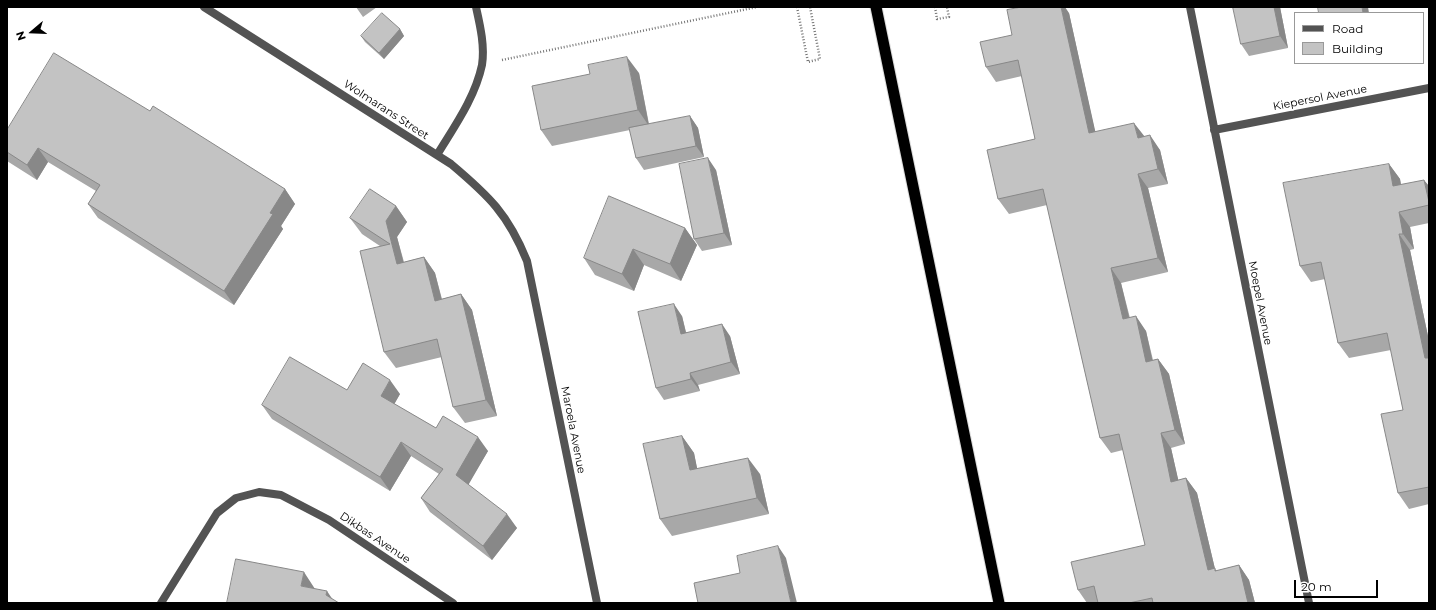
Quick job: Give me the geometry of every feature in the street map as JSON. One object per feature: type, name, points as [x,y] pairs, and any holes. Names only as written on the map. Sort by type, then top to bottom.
[{"type":"highway","points":[[876,7],[999,603]]},
{"type":"street","name":"Wolmarans Street","points":[[204,7],[451,164],[482,190],[506,217],[518,237],[527,261]]},
{"type":"street","points":[[437,155],[474,91],[482,64],[481,33],[476,7]]},
{"type":"street","name":"Moepel Avenue","points":[[1190,7],[1309,603]]},
{"type":"street","name":"Kiepersol Avenue","points":[[1214,130],[1429,88]]},
{"type":"street","name":"Maroela Avenue","points":[[527,261],[597,603]]},
{"type":"street","name":"Dikbas Avenue","points":[[161,603],[217,513],[236,498],[259,492],[281,495],[329,520],[453,603]]},
{"type":"path","points":[[482,64],[757,7]]},
{"type":"path","points":[[797,7],[808,62],[820,59],[810,7]]},
{"type":"path","points":[[935,7],[937,19],[949,17],[947,7]]},
{"type":"building","points":[[1022,7],[1061,7],[1089,133],[1134,123],[1138,138],[1150,135],[1158,169],[1138,174],[1158,258],[1111,268],[1123,319],[1136,316],[1146,362],[1158,359],[1175,430],[1161,433],[1171,482],[1186,478],[1208,570],[1215,568],[1215,571],[1239,565],[1248,603],[1153,603],[1152,598],[1129,603],[1098,603],[1094,586],[1078,590],[1071,562],[1145,545],[1119,434],[1100,438],[1043,189],[998,199],[987,150],[1035,139],[1018,60],[986,67],[980,42],[1012,35],[1007,10]]},
{"type":"building","points":[[1233,7],[1274,7],[1280,36],[1241,44]]},
{"type":"building","points":[[1318,7],[1362,7],[1363,12],[1319,12]]},
{"type":"building","points":[[382,13],[400,29],[379,53],[361,36]]},
{"type":"building","points":[[54,53],[150,111],[153,106],[285,189],[270,213],[273,214],[224,291],[88,204],[100,185],[38,148],[27,165],[7,152],[7,130]]},
{"type":"building","points":[[627,57],[638,110],[541,130],[532,86],[590,74],[588,65]]},
{"type":"building","points":[[690,116],[696,146],[636,158],[629,128]]},
{"type":"building","points":[[708,158],[724,233],[694,239],[679,164]]},
{"type":"building","points":[[1389,164],[1393,186],[1424,180],[1429,202],[1429,205],[1399,212],[1403,234],[1399,234],[1425,358],[1429,358],[1429,487],[1398,493],[1381,414],[1403,410],[1387,333],[1338,343],[1321,262],[1300,266],[1283,183]]},
{"type":"building","points":[[370,189],[396,206],[386,221],[397,264],[424,257],[435,301],[461,294],[486,400],[453,407],[437,339],[384,352],[360,251],[390,244],[350,218]]},
{"type":"building","points":[[609,196],[685,228],[670,264],[633,249],[622,274],[584,258]]},
{"type":"building","points":[[674,304],[681,334],[722,324],[731,362],[690,373],[691,379],[656,388],[638,312]]},
{"type":"building","points":[[290,357],[347,390],[363,363],[390,380],[381,396],[436,428],[443,416],[478,437],[456,475],[507,514],[483,546],[421,498],[443,469],[401,442],[380,477],[262,405]]},
{"type":"building","points":[[682,436],[690,470],[748,458],[757,498],[660,519],[643,444]]},
{"type":"building","points":[[778,546],[791,603],[698,603],[694,583],[740,573],[737,556]]},
{"type":"building","points":[[236,559],[304,572],[301,586],[327,591],[326,595],[339,603],[227,603]]}]
